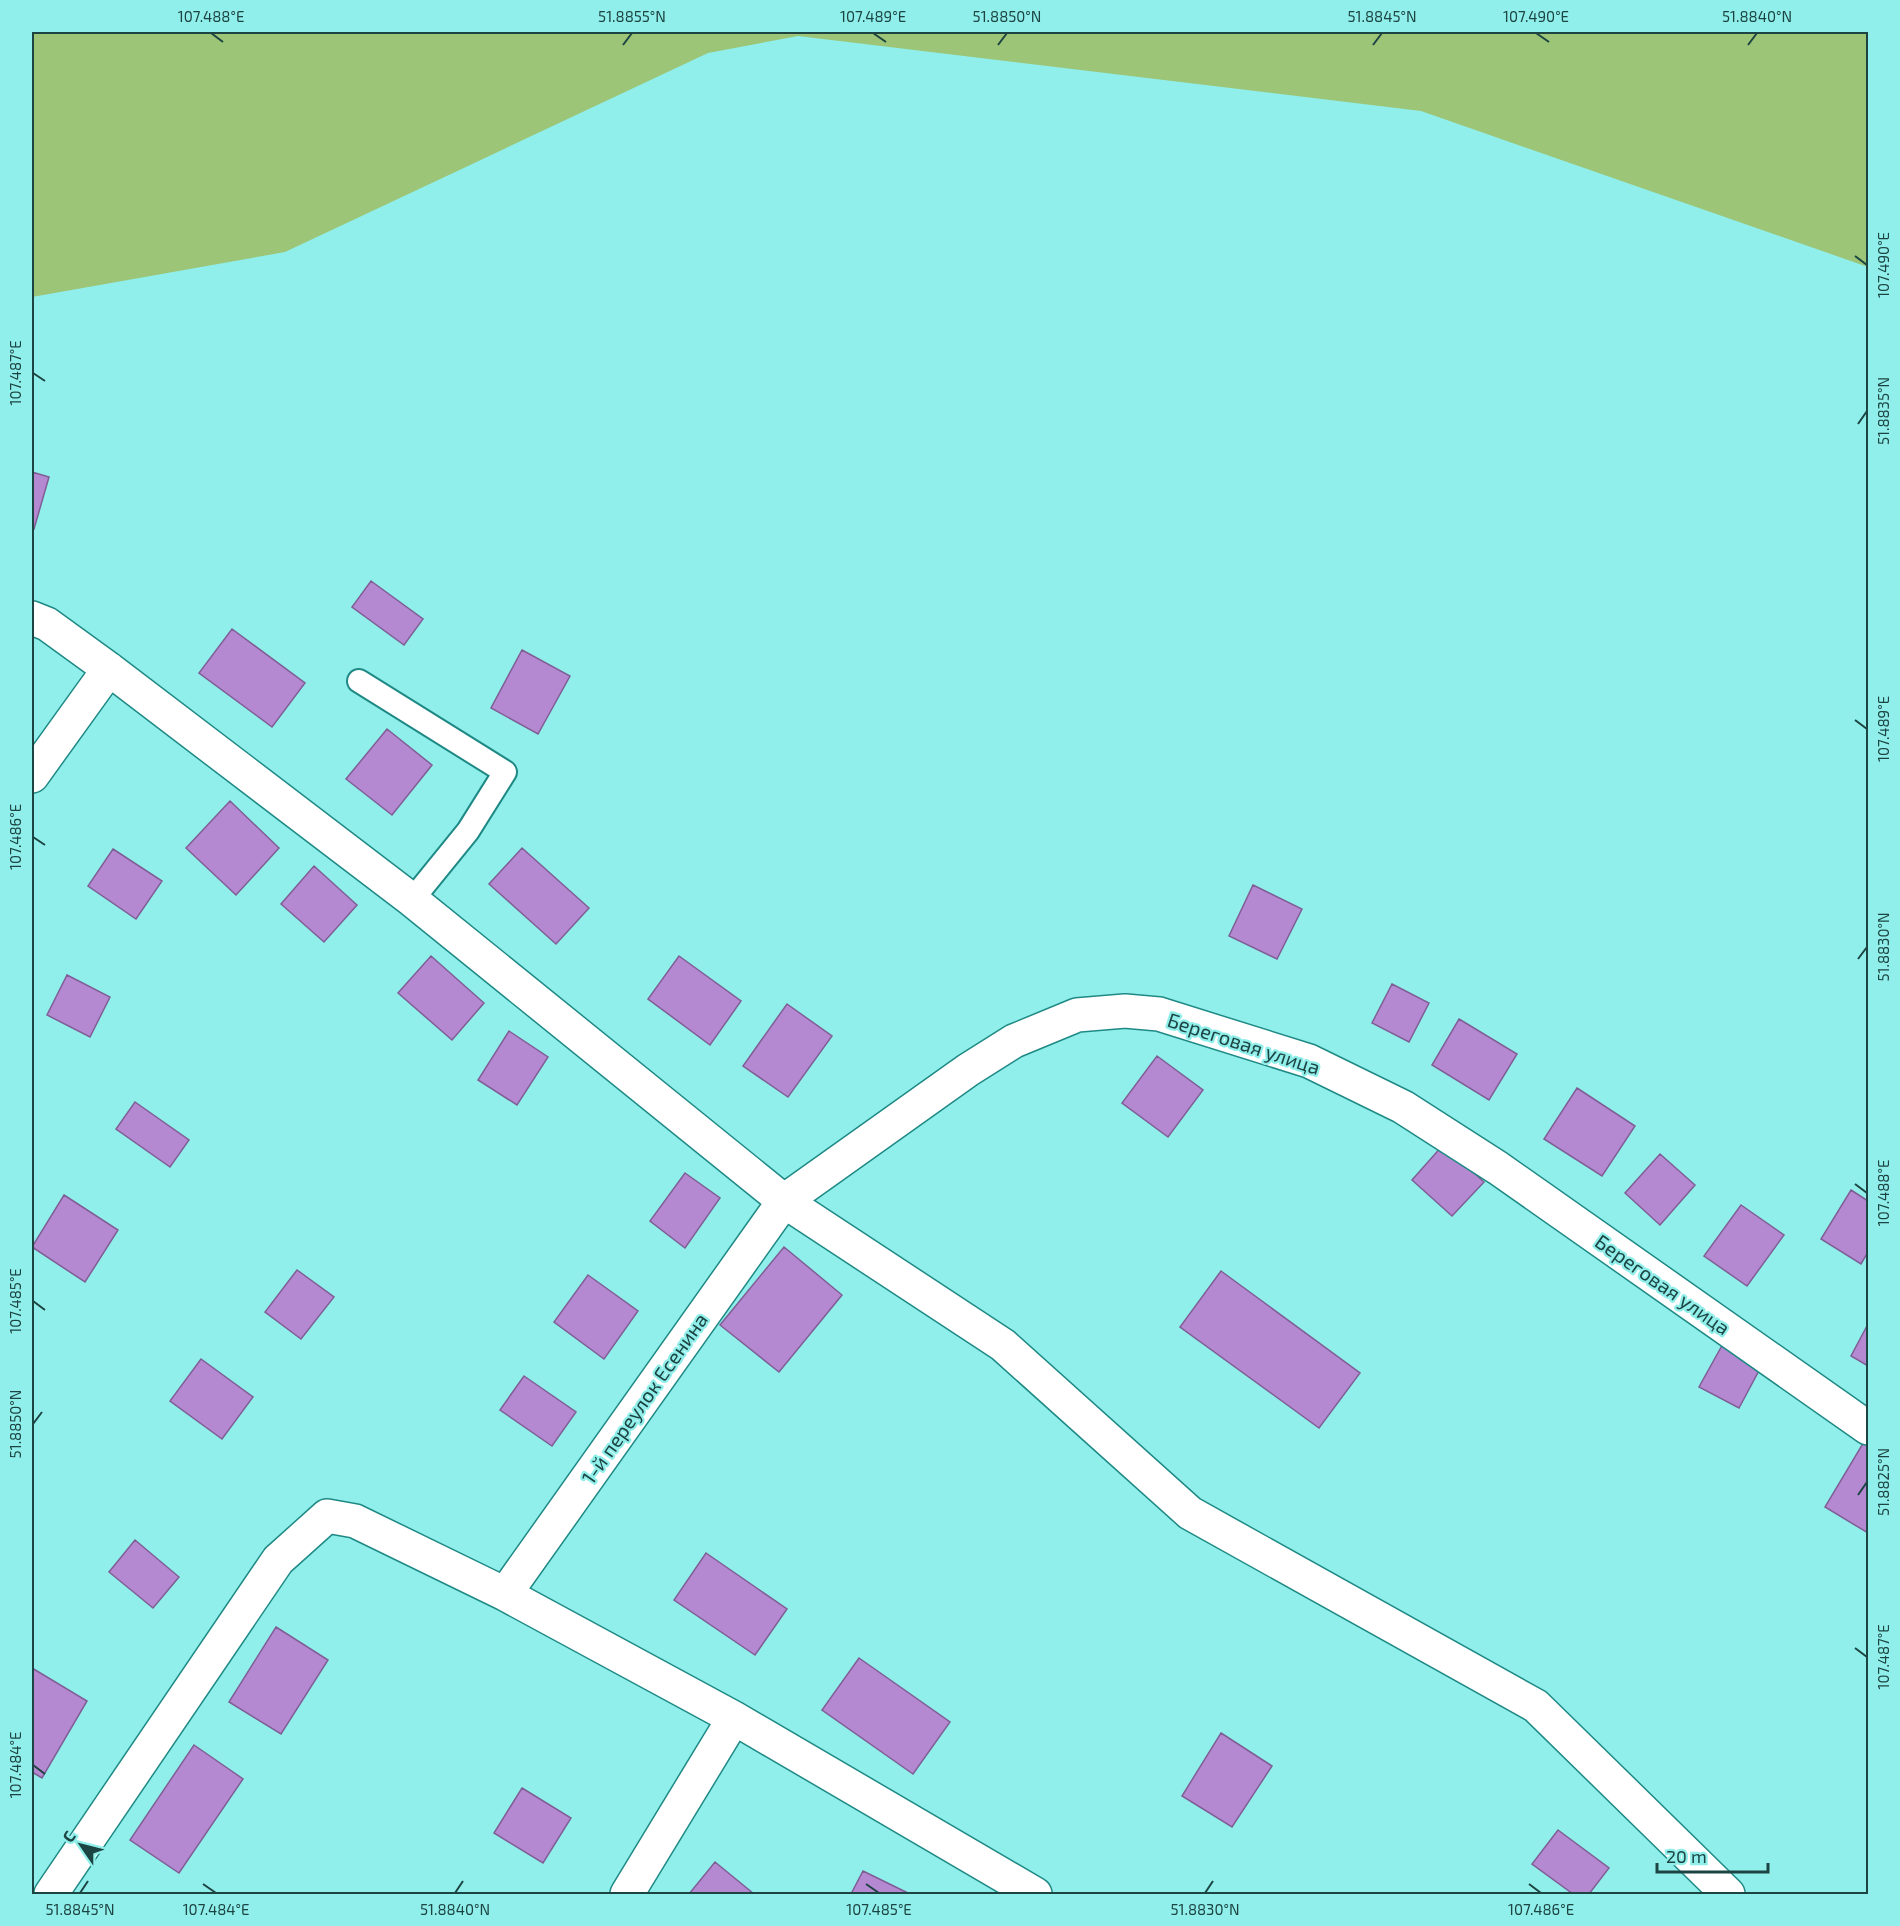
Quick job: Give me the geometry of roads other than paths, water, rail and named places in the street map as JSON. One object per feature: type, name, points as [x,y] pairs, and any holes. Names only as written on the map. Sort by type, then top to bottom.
[{"type":"street","points":[[32,618],[47,624],[109,669],[412,900],[784,1201],[1003,1345],[1190,1513],[1536,1706],[1728,1894]]},
{"type":"street","points":[[32,776],[109,669]]},
{"type":"street","name":"Береговая улица","points":[[784,1201],[968,1070],[1014,1041],[1077,1015],[1125,1011],[1159,1014],[1309,1061],[1403,1107],[1498,1168],[1869,1428]]},
{"type":"street","name":"1-й переулок Есенина","points":[[505,1594],[784,1201]]},
{"type":"street","points":[[51,1894],[278,1560],[327,1516],[355,1521],[505,1594],[734,1718],[1026,1892]]},
{"type":"street","points":[[627,1894],[734,1718]]},
{"type":"lane","points":[[359,681],[505,772],[468,831],[412,900]]}]
